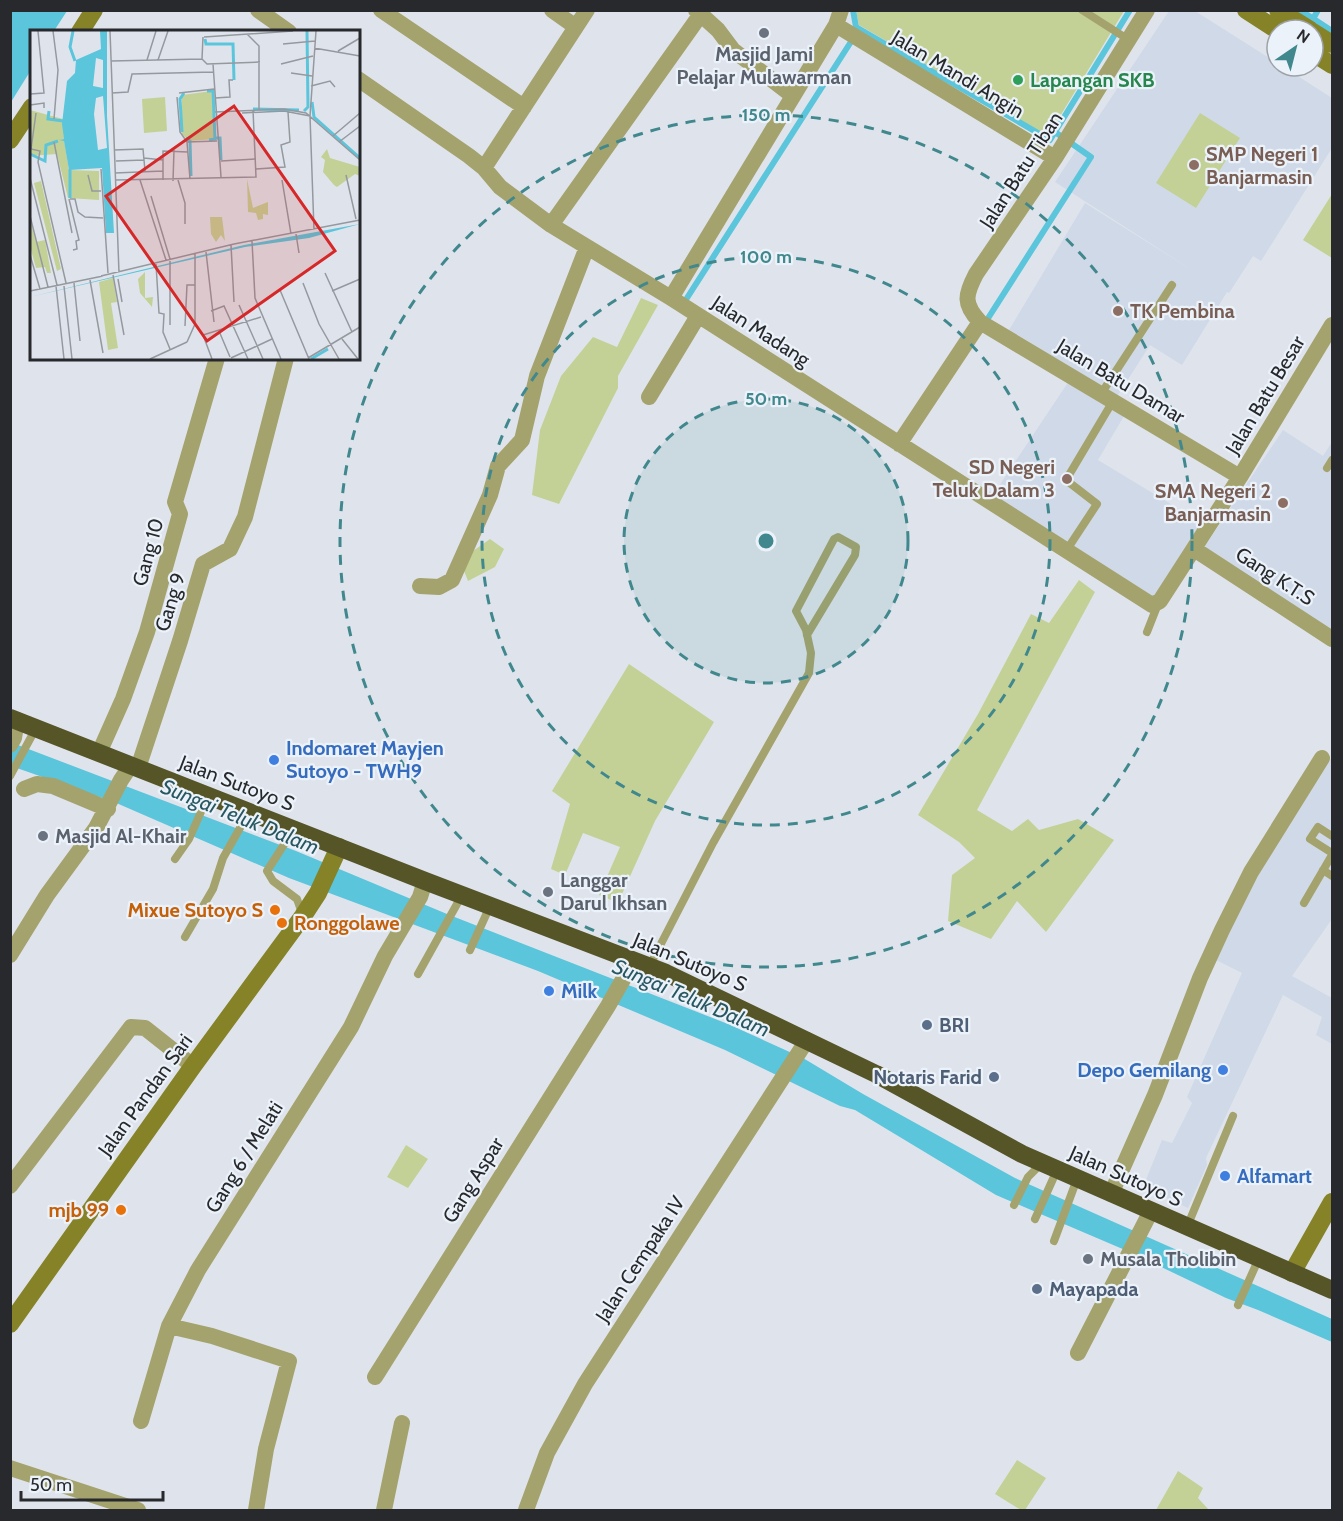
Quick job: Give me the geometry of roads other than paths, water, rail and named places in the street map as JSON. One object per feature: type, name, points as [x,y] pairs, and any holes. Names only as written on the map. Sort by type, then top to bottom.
[{"type":"highway","name":"Jalan Sutoyo S","points":[[19,732],[99,753],[130,771],[336,855],[423,889],[463,895],[487,914],[729,1002],[804,1046],[876,1074],[999,1143],[1111,1194],[1147,1219],[1187,1227],[1332,1290]]},
{"type":"street","points":[[81,30],[94,10]]},
{"type":"street","points":[[258,10],[286,30]]},
{"type":"street","points":[[552,10],[576,27]]},
{"type":"street","points":[[484,168],[587,10]]},
{"type":"street","name":"Jalan Batu Tiban","points":[[980,322],[972,313],[967,301],[968,290],[976,274],[1054,158],[1147,10]]},
{"type":"street","points":[[1246,10],[1265,22]]},
{"type":"street","points":[[551,225],[699,12],[718,30],[733,50],[793,96]]},
{"type":"street","points":[[391,13],[524,107]]},
{"type":"street","name":"Jalan Mandi Angin","points":[[671,298],[839,18],[1054,158]]},
{"type":"street","name":"Jalan Madang","points":[[360,80],[469,156],[484,168],[500,187],[551,225],[671,298],[1066,551],[1156,603]]},
{"type":"street","points":[[10,140],[30,110]]},
{"type":"street","points":[[420,585],[439,587],[452,580],[490,495],[498,466],[522,440],[537,376],[587,247]]},
{"type":"street","points":[[649,397],[698,316]]},
{"type":"street","points":[[899,444],[980,322]]},
{"type":"street","name":"Jalan Batu Damar","points":[[980,322],[1240,477]]},
{"type":"street","name":"Jalan Batu Besar","points":[[1156,603],[1181,578],[1194,549],[1332,325]]},
{"type":"street","name":"Gang 10","points":[[99,753],[123,699],[147,632],[180,514],[175,502],[216,360]]},
{"type":"street","name":"Gang 9","points":[[10,955],[47,895],[96,828],[130,771],[177,652],[203,564],[230,549],[244,517],[285,360]]},
{"type":"street","name":"Gang K.T.S","points":[[1194,549],[1332,639]]},
{"type":"street","points":[[1111,1194],[1155,1095],[1200,978],[1222,930],[1251,872],[1322,758]]},
{"type":"street","points":[[21,788],[37,784],[53,786],[108,808]]},
{"type":"street","name":"Jalan Pandan Sari","points":[[10,1324],[193,1066],[303,916],[318,893],[336,855]]},
{"type":"street","name":"Gang 6 / Melati","points":[[141,1421],[169,1326],[198,1270],[351,1027],[385,956],[423,889]]},
{"type":"street","name":"Gang Aspar","points":[[375,1377],[608,1006],[637,968]]},
{"type":"street","points":[[10,1186],[131,1027],[145,1028],[193,1066]]},
{"type":"street","name":"Jalan Cempaka IV","points":[[526,1510],[547,1453],[585,1384],[804,1046]]},
{"type":"street","points":[[1292,1273],[1332,1202]]},
{"type":"street","points":[[1078,1353],[1147,1219]]},
{"type":"street","points":[[169,1326],[212,1336],[289,1360],[266,1449],[256,1510]]},
{"type":"street","points":[[384,1510],[402,1424]]},
{"type":"street","points":[[10,1468],[130,1509]]},
{"type":"lane","points":[[1082,10],[1129,40]]},
{"type":"lane","points":[[1066,551],[1096,504],[1066,480],[1107,398],[1172,285]]},
{"type":"lane","points":[[637,968],[712,843],[809,673],[811,653],[807,635],[797,615],[798,604],[834,539],[838,537],[854,545],[855,555],[807,635]]},
{"type":"lane","points":[[1147,632],[1156,603]]},
{"type":"lane","points":[[12,773],[19,732]]},
{"type":"lane","points":[[175,859],[189,839],[205,802]]},
{"type":"lane","points":[[185,937],[213,889],[223,858],[246,818]]},
{"type":"lane","points":[[1305,903],[1332,854],[1310,839],[1318,826],[1332,836]]},
{"type":"lane","points":[[290,836],[267,870],[273,881],[297,899],[303,916]]},
{"type":"lane","points":[[1323,870],[1332,876]]},
{"type":"lane","points":[[418,974],[463,895]]},
{"type":"lane","points":[[470,950],[487,914]]},
{"type":"lane","points":[[1187,1227],[1233,1116]]},
{"type":"lane","points":[[1015,1203],[1028,1178],[1049,1166]]},
{"type":"lane","points":[[1036,1217],[1048,1190],[1049,1166]]},
{"type":"lane","points":[[1054,1241],[1058,1225],[1077,1179]]},
{"type":"lane","points":[[1238,1305],[1253,1276],[1259,1258]]},
{"type":"water","points":[[11,10],[67,11],[55,30],[30,30],[30,72],[11,102]]},
{"type":"water","points":[[10,742],[296,851],[447,914],[728,1024],[803,1058],[1015,1178],[1332,1319],[1332,1342],[1226,1298],[1132,1253],[996,1195],[855,1110],[840,1106],[725,1050],[538,971],[289,878],[114,802],[11,766]]},
{"type":"waterway","points":[[853,10],[856,27],[1050,140],[1130,10]]},
{"type":"waterway","points":[[1300,10],[1332,31]]},
{"type":"waterway","points":[[1314,18],[1318,10]]},
{"type":"waterway","points":[[687,298],[854,37]]},
{"type":"waterway","points":[[985,323],[1091,157],[1055,132]]},
{"type":"place","name":"Masjid Jami Pelajar Mulawarman","points":[[764,33]]},
{"type":"place","name":"Lapangan SKB","points":[[1018,80]]},
{"type":"place","name":"SMP Negeri 1 Banjarmasin","points":[[1194,165]]},
{"type":"place","name":"TK Pembina","points":[[1118,311]]},
{"type":"place","name":"SD Negeri Teluk Dalam 3","points":[[1067,479]]},
{"type":"place","name":"SMA Negeri 2 Banjarmasin","points":[[1283,503]]},
{"type":"place","name":"Indomaret Mayjen Sutoyo - TWH9","points":[[274,760]]},
{"type":"place","name":"Masjid Al-Khair","points":[[43,836]]},
{"type":"place","name":"Langgar Darul Ikhsan","points":[[548,892]]},
{"type":"place","name":"Mixue Sutoyo S","points":[[275,910]]},
{"type":"place","name":"Ronggolawe","points":[[282,923]]},
{"type":"place","name":"Milk","points":[[549,991]]},
{"type":"place","name":"BRI","points":[[927,1025]]},
{"type":"place","name":"Depo Gemilang","points":[[1223,1070]]},
{"type":"place","name":"Notaris Farid","points":[[994,1077]]},
{"type":"place","name":"Alfamart","points":[[1225,1176]]},
{"type":"place","name":"mjb 99","points":[[121,1210]]},
{"type":"place","name":"Musala Tholibin","points":[[1088,1259]]},
{"type":"place","name":"Mayapada","points":[[1037,1289]]},
{"type":"water label","name":"Sungai Teluk Dalam","points":[[240,817]]},
{"type":"water label","name":"Sungai Teluk Dalam","points":[[691,998]]}]
